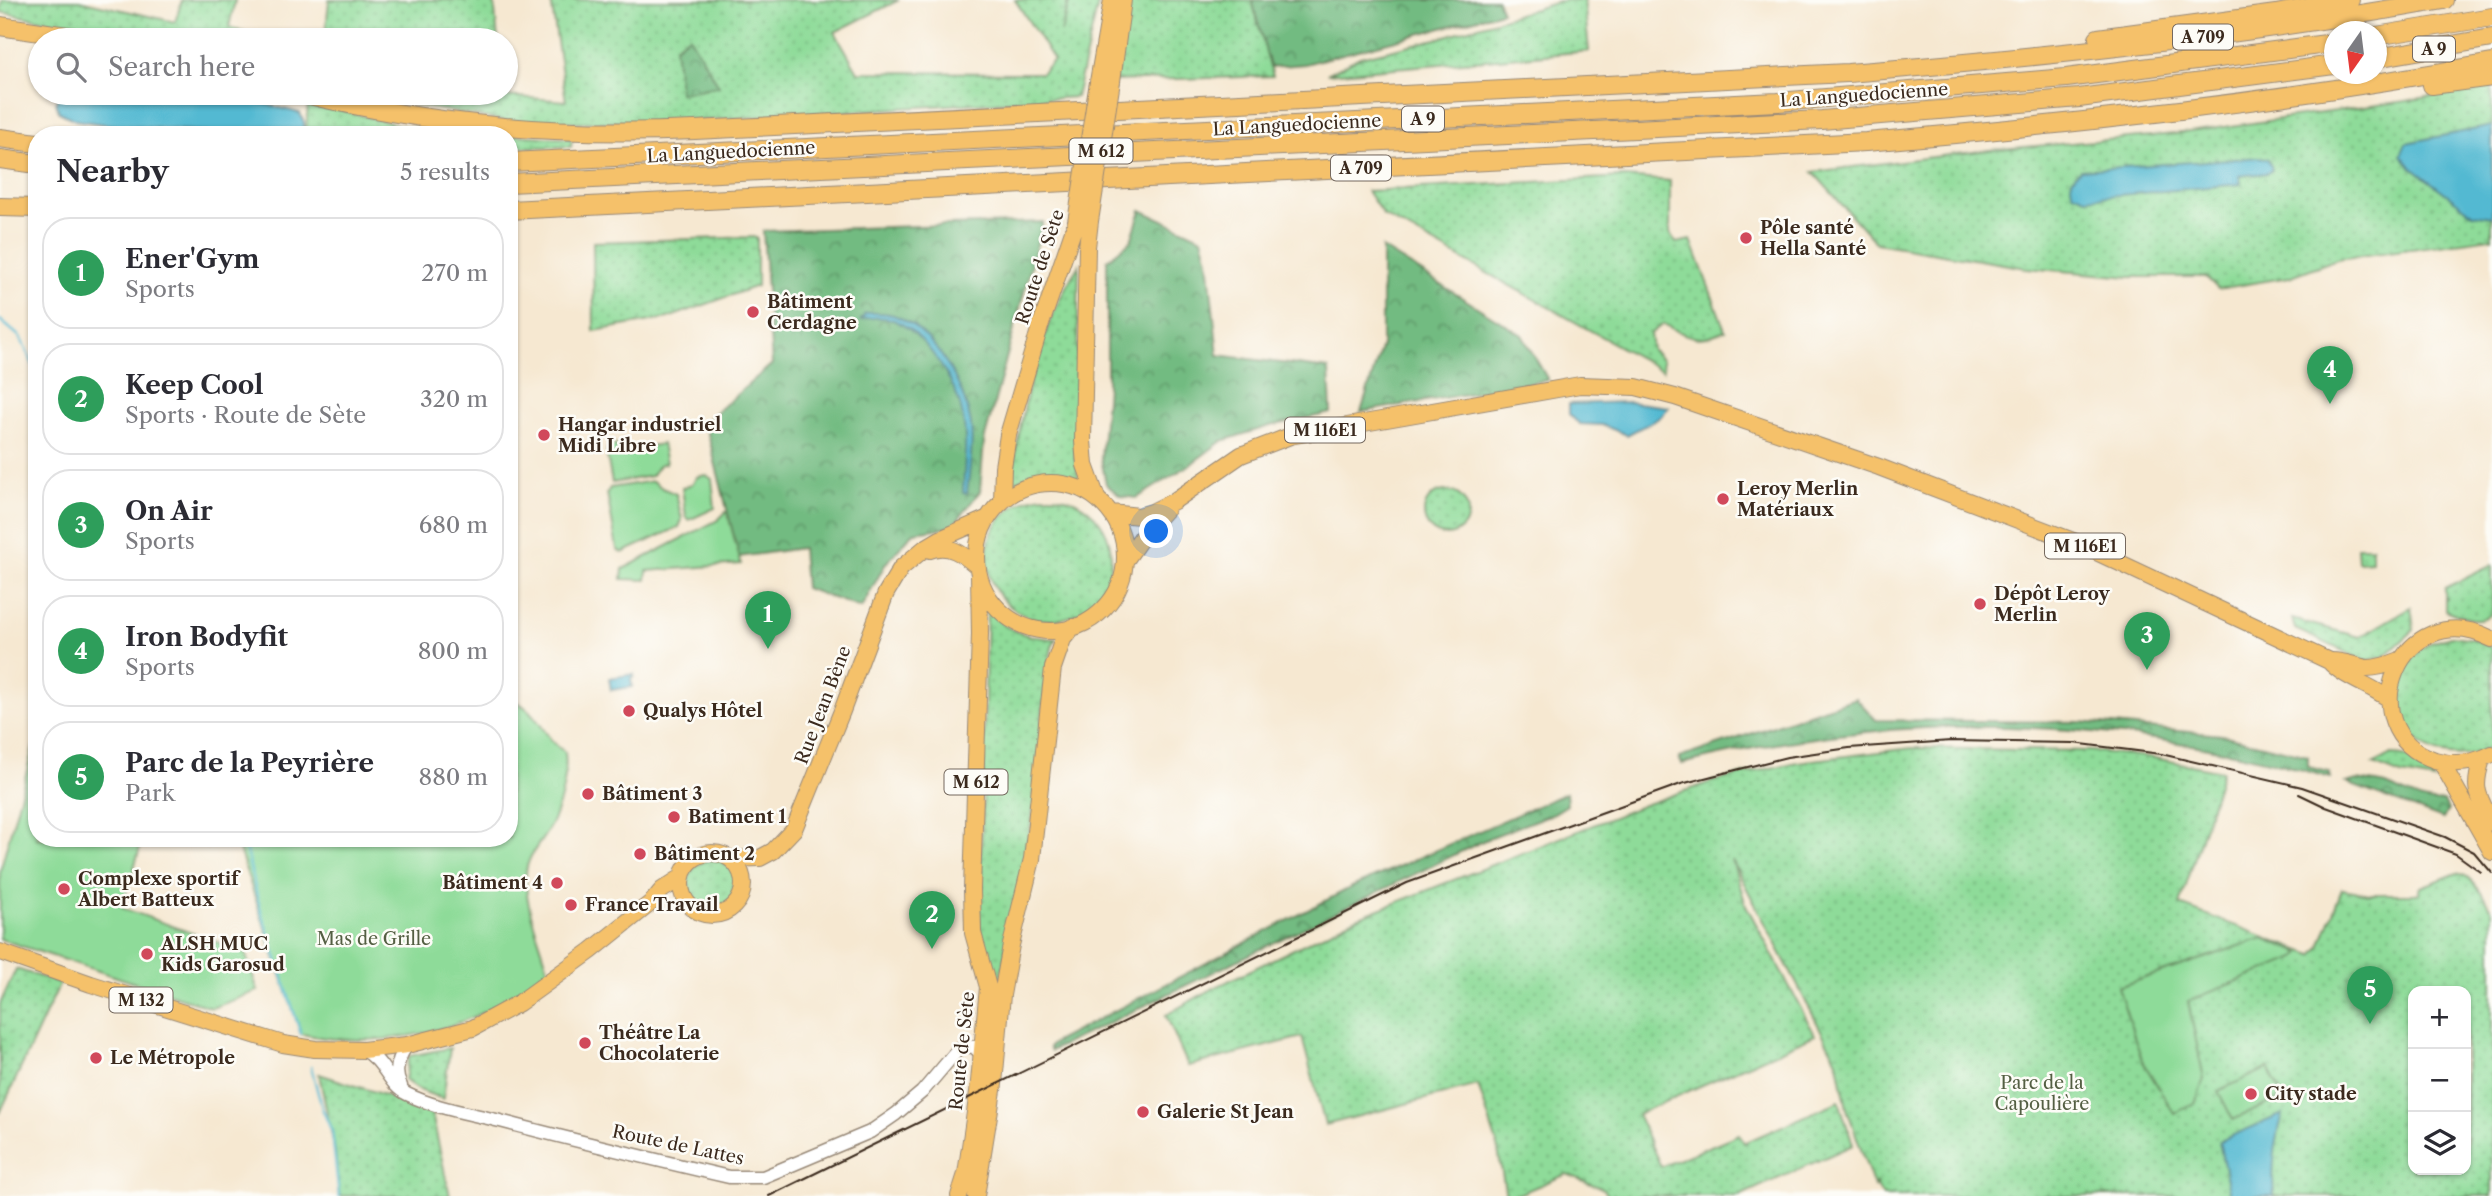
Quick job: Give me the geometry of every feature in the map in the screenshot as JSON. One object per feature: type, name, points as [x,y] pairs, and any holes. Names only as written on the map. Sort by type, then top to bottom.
[{"type":"highway","points":[[1911,68],[2276,14],[2350,0]]},
{"type":"highway","name":"A 709","points":[[518,128],[639,132],[1696,82],[1911,68],[2165,42],[2352,16],[2444,0]]},
{"type":"highway","name":"A 9","points":[[2387,34],[2492,16]]},
{"type":"highway","points":[[0,26],[28,30]]},
{"type":"highway","name":"A 9","points":[[2387,56],[2492,38]]},
{"type":"highway","name":"La Languedocienne","points":[[518,162],[1778,102],[2066,78],[2324,44]]},
{"type":"highway","name":"A 709","points":[[518,210],[1786,147],[2017,129],[2212,107],[2366,85],[2492,63]]},
{"type":"highway","name":"La Languedocienne","points":[[518,183],[1835,120],[2079,98],[2324,66]]},
{"type":"highway","points":[[2212,107],[2313,100],[2492,77]]},
{"type":"highway","name":"A 709","points":[[354,105],[456,123],[491,126]]},
{"type":"highway","points":[[0,138],[28,142]]},
{"type":"highway","points":[[0,159],[28,163]]},
{"type":"highway","points":[[0,207],[28,208]]},
{"type":"main road","name":"Route de Sète","points":[[1105,81],[1112,0]]},
{"type":"main road","name":"Route de Sète","points":[[1097,498],[1086,465],[1083,441],[1083,222],[1105,81],[1123,0]]},
{"type":"main road","name":"Route de Sète","points":[[1002,501],[1008,435],[1040,330],[1083,222]]},
{"type":"main road","name":"M 116E1","points":[[1111,513],[1139,516],[1174,501],[1241,455],[1290,436],[1580,385],[1636,387],[1675,397],[1879,467],[2073,541],[2329,661],[2337,670],[2368,685],[2390,700]]},
{"type":"main road","points":[[1059,483],[1079,488],[1097,498],[1111,513],[1124,544],[1123,574],[1113,597],[1096,615],[1073,627],[1053,631],[1033,628],[1015,621],[999,609],[986,593],[978,570],[977,549],[988,518],[1002,501],[1019,489],[1059,483]]},
{"type":"main road","name":"M 116E1","points":[[1125,561],[1146,531],[1174,501]]},
{"type":"main road","name":"Rue Jean Bène","points":[[743,881],[760,858],[779,846],[794,829],[826,753],[886,593],[901,568],[940,539],[988,518]]},
{"type":"main road","points":[[912,558],[939,547],[954,549],[978,570]]},
{"type":"main road","name":"Route de Sète","points":[[959,1196],[966,1174],[983,1056],[988,987],[973,933],[980,634],[978,570]]},
{"type":"main road","points":[[2476,632],[2492,626]]},
{"type":"main road","name":"Route de Sète","points":[[976,1196],[994,1084],[1002,995],[1032,859],[1053,668],[1063,639],[1073,627]]},
{"type":"main road","points":[[2487,756],[2469,762],[2441,762],[2422,754],[2405,738],[2393,717],[2390,686],[2400,660],[2409,649],[2432,634],[2457,629],[2476,632],[2492,639]]},
{"type":"main road","name":"M 116E1","points":[[2329,661],[2342,660],[2368,668],[2400,660]]},
{"type":"main road","points":[[2487,756],[2476,785],[2477,793],[2492,822]]},
{"type":"main road","points":[[2441,762],[2487,836],[2492,852]]},
{"type":"main road","points":[[730,859],[739,869],[743,881],[740,898],[724,912],[706,915],[699,912],[687,902],[681,888],[681,877],[687,865],[703,854],[715,853],[730,859],[760,858]]},
{"type":"main road","points":[[407,1045],[473,1028],[519,1003],[681,877]]},
{"type":"main road","points":[[652,902],[687,902]]},
{"type":"main road","name":"M 132","points":[[0,952],[181,1013],[284,1044],[315,1049],[407,1045]]},
{"type":"street","points":[[407,1045],[397,1068],[397,1079],[408,1095]]},
{"type":"street","name":"Route de Lattes","points":[[408,1095],[716,1174],[750,1179],[790,1167],[881,1125],[922,1092],[964,1046],[974,1047],[983,1056]]},
{"type":"street","points":[[363,1049],[383,1065],[398,1088],[408,1095]]},
{"type":"green space","points":[[2,0],[79,0],[175,22],[182,0],[235,0],[229,27],[232,28],[83,28],[0,12]]},
{"type":"green space","points":[[329,0],[494,0],[497,28],[326,28]]},
{"type":"green space","points":[[551,0],[899,0],[835,32],[858,72],[1041,73],[1054,60],[1015,0],[1068,0],[1061,33],[1070,0],[1099,0],[1076,97],[660,123],[506,121],[415,105],[518,105],[518,97],[566,101]]},
{"type":"green space","points":[[1123,0],[1252,0],[1273,76],[1112,81]]},
{"type":"green space","points":[[1252,0],[1497,0],[1502,12],[1305,64],[1270,67]]},
{"type":"green space","points":[[1565,0],[1584,0],[1589,51],[1327,74],[1360,57],[1436,39]]},
{"type":"green space","points":[[689,36],[719,86],[680,93],[675,47]]},
{"type":"green space","points":[[2492,85],[2492,238],[2337,259],[2289,277],[2218,289],[2206,277],[2131,277],[2027,268],[1876,243],[1813,172],[1989,150],[2175,134],[2406,101]]},
{"type":"green space","points":[[308,105],[320,105],[404,126],[307,126]]},
{"type":"green space","points":[[518,135],[572,139],[571,147],[518,147]]},
{"type":"green space","points":[[1624,177],[1670,181],[1670,233],[1676,243],[1691,240],[1725,330],[1700,338],[1663,324],[1650,334],[1652,350],[1662,360],[1663,371],[1383,215],[1367,191]]},
{"type":"green space","points":[[1141,210],[1202,238],[1208,260],[1218,355],[1329,369],[1331,413],[1270,426],[1222,441],[1137,498],[1120,496],[1106,484],[1101,458],[1107,387],[1107,260],[1131,241]]},
{"type":"green space","points":[[1043,222],[984,441],[980,491],[952,527],[914,532],[886,563],[861,608],[805,588],[802,548],[739,557],[705,422],[772,364],[763,231]]},
{"type":"green space","points":[[757,237],[757,286],[668,318],[594,331],[593,242]]},
{"type":"green space","points":[[1382,248],[1522,335],[1548,380],[1361,412],[1382,345]]},
{"type":"green space","points":[[1079,265],[1075,456],[1079,479],[1044,472],[1011,484],[1033,370],[1052,316]]},
{"type":"green space","points":[[616,444],[617,450],[622,451],[662,444],[666,463],[659,465],[651,476],[612,483],[607,449]]},
{"type":"green space","points":[[706,475],[712,479],[715,508],[689,520],[686,517],[682,488],[692,484],[697,477]]},
{"type":"green space","points":[[653,481],[676,494],[682,520],[679,527],[622,553],[617,549],[607,493],[610,488]]},
{"type":"green space","points":[[1446,491],[1462,497],[1468,513],[1462,529],[1446,535],[1430,529],[1424,513],[1430,497]]},
{"type":"green space","points":[[1049,496],[1073,501],[1093,514],[1106,534],[1111,558],[1106,582],[1093,602],[1073,615],[1049,620],[1025,615],[1005,602],[992,582],[987,558],[992,534],[1005,514],[1025,501]]},
{"type":"green space","points":[[727,511],[741,564],[647,571],[646,580],[622,579],[623,569],[718,520]]},
{"type":"green space","points":[[2357,547],[2372,547],[2372,561],[2358,562]]},
{"type":"green space","points":[[2492,565],[2492,614],[2475,619],[2445,610],[2445,588]]},
{"type":"green space","points":[[987,604],[1007,627],[1027,635],[1056,639],[1046,678],[1032,819],[996,1001],[979,926]]},
{"type":"green space","points":[[2411,607],[2414,630],[2384,657],[2365,661],[2295,629],[2292,619],[2360,637]]},
{"type":"green space","points":[[2451,636],[2474,639],[2492,648],[2492,746],[2459,756],[2442,754],[2413,737],[2403,724],[2397,707],[2398,686],[2413,657],[2426,645]]},
{"type":"green space","points":[[1856,698],[1876,720],[2080,722],[2222,735],[2308,756],[2308,767],[2329,772],[2331,778],[2252,757],[2171,742],[2090,732],[2008,727],[1925,728],[1843,735],[1762,747],[1682,764],[1679,758]]},
{"type":"green space","name":"Mas de Grille","points":[[519,703],[565,752],[564,784],[559,805],[550,826],[530,858],[526,873],[527,897],[548,969],[514,995],[485,1011],[435,1030],[408,1036],[355,1040],[301,1034],[238,847],[518,847]]},
{"type":"green space","name":"Parc de la Capoulière","points":[[1912,748],[2090,751],[2149,757],[2222,771],[2180,905],[2313,955],[2320,947],[2342,889],[2370,894],[2419,894],[2421,887],[2457,873],[2463,875],[2478,888],[2492,911],[2492,1196],[1883,1196],[1876,1187],[1877,1182],[1874,1187],[1847,1109],[1838,1063],[1732,860],[1746,905],[1815,1035],[1637,1114],[1661,1167],[1739,1134],[1744,1143],[1839,1101],[1853,1145],[1739,1196],[1608,1196],[1604,1189],[1567,1174],[1514,1196],[1506,1196],[1497,1144],[1478,1085],[1325,1125],[1302,1037],[1188,1066],[1166,1015],[1214,988],[1357,918],[1644,805],[1711,782],[1797,762]]},
{"type":"green space","points":[[2391,755],[2405,756],[2422,764],[2434,781],[2401,775],[2373,764]]},
{"type":"green space","name":"Complexe sportif Albert Batteux","points":[[28,767],[28,847],[140,847],[122,908],[245,952],[258,991],[212,1008],[0,939],[0,871]]},
{"type":"green space","points":[[2357,780],[2385,785],[2429,801],[2444,802],[2448,810],[2443,819],[2346,783]]},
{"type":"green space","points":[[1566,793],[1567,805],[1554,813],[1489,838],[1051,1051],[1049,1047],[1352,887]]},
{"type":"green space","points":[[712,860],[729,867],[736,884],[729,901],[712,908],[695,901],[688,884],[695,867]]},
{"type":"green space","points":[[2263,938],[2301,953],[2296,958],[2188,1001],[2204,1079],[2195,1104],[2174,1113],[2142,1060],[2118,987]]},
{"type":"green space","points":[[16,969],[60,983],[0,1113],[0,1004]]},
{"type":"green space","points":[[450,1048],[443,1099],[417,1089],[405,1080],[409,1056]]},
{"type":"green space","name":"City stade","points":[[2268,1068],[2283,1097],[2233,1120],[2218,1091]]},
{"type":"green space","points":[[319,1074],[431,1110],[450,1196],[339,1196],[335,1151]]},
{"type":"water","points":[[56,105],[269,105],[300,113],[304,126],[117,126],[75,120],[59,112]]},
{"type":"water","points":[[2492,126],[2492,217],[2473,214],[2412,168],[2401,155],[2406,143]]},
{"type":"water","points":[[2261,157],[2268,159],[2272,169],[2268,173],[2239,176],[2241,184],[2086,198],[2073,193],[2071,186],[2073,177],[2080,170]]},
{"type":"water","points":[[869,313],[890,314],[910,324],[923,334],[946,361],[962,393],[971,424],[972,450],[967,494],[963,493],[964,423],[953,387],[937,359],[916,335],[893,320],[861,320]]},
{"type":"water","points":[[1629,402],[1669,407],[1659,418],[1627,435],[1602,425],[1579,424],[1569,414],[1569,404]]},
{"type":"water","points":[[634,674],[631,678],[632,687],[611,690],[609,678]]},
{"type":"water","points":[[2283,1114],[2274,1155],[2274,1196],[2230,1196],[2219,1141]]},
{"type":"waterway","points":[[0,320],[20,337],[28,354]]},
{"type":"waterway","points":[[245,847],[260,908],[301,1034]]},
{"type":"waterway","points":[[311,1067],[322,1108],[332,1132],[339,1196]]},
{"type":"tram line","points":[[769,1196],[1407,883],[1681,784],[1787,757],[1849,748],[1951,741],[2073,743],[2161,754],[2302,787],[2445,837],[2474,852],[2492,873]]},
{"type":"tram line","points":[[2299,794],[2326,807],[2456,854],[2481,872]]},
{"type":"place","name":"Pôle santé Hella Santé","points":[[1746,238]]},
{"type":"place","name":"Bâtiment Cerdagne","points":[[753,312]]},
{"type":"place","name":"Iron Bodyfit","points":[[2330,404]]},
{"type":"place","name":"Hangar industriel Midi Libre","points":[[544,435]]},
{"type":"place","name":"Leroy Merlin Matériaux","points":[[1723,499]]},
{"type":"place","name":"Dépôt Leroy Merlin","points":[[1980,604]]},
{"type":"place","name":"Ener'Gym","points":[[768,649]]},
{"type":"place","name":"On Air","points":[[2147,670]]},
{"type":"place","name":"Qualys Hôtel","points":[[629,711]]},
{"type":"place","name":"Bâtiment 3","points":[[588,794]]},
{"type":"place","name":"Batiment 1","points":[[674,817]]},
{"type":"place","name":"Bâtiment 2","points":[[640,854]]},
{"type":"place","name":"Bâtiment 4","points":[[557,883]]},
{"type":"place","name":"Complexe sportif Albert Batteux","points":[[64,889]]},
{"type":"place","name":"France Travail","points":[[571,905]]},
{"type":"place","name":"Keep Cool","points":[[932,949]]},
{"type":"place","name":"ALSH MUC Kids Garosud","points":[[147,954]]},
{"type":"place","name":"Parc de la Peyrière","points":[[2370,1024]]},
{"type":"place","name":"Théâtre La Chocolaterie","points":[[585,1043]]},
{"type":"place","name":"Le Métropole","points":[[96,1058]]},
{"type":"place","name":"City stade","points":[[2251,1094]]},
{"type":"place","name":"Galerie St Jean","points":[[1143,1112]]}]
